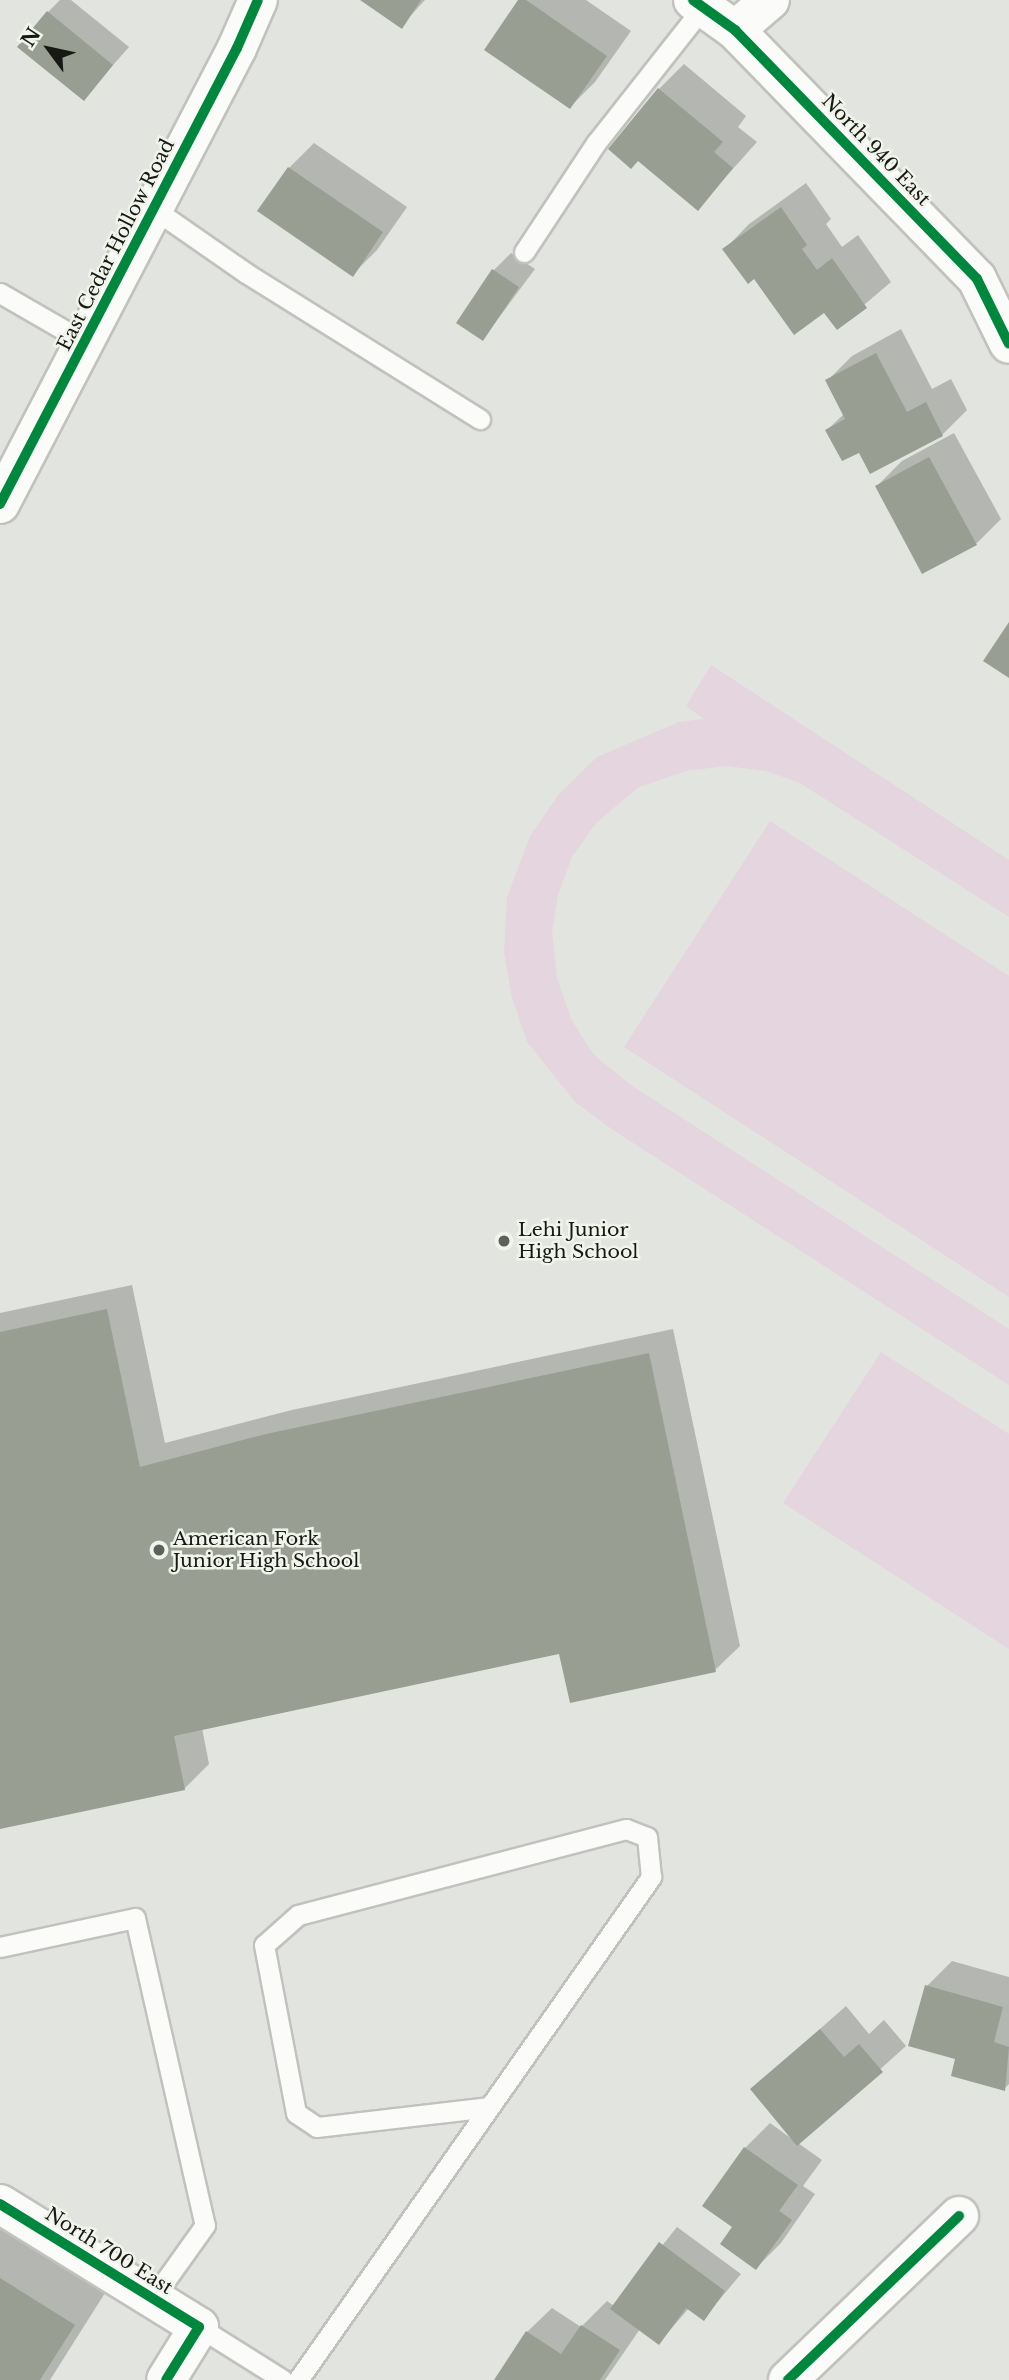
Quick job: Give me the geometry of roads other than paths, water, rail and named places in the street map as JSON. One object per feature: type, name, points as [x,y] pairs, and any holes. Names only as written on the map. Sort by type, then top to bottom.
[{"type":"street","name":"East Cedar Hollow Road","points":[[0,504],[154,209],[258,0]]},
{"type":"street","points":[[735,30],[770,0]]},
{"type":"street","name":"North 940 East","points":[[698,4],[735,30],[978,279],[1009,344]]},
{"type":"street","name":"North 700 East","points":[[0,2204],[199,2327]]},
{"type":"street","points":[[788,2380],[959,2216]]},
{"type":"street","points":[[166,2380],[199,2327]]},
{"type":"lane","points":[[524,252],[596,143],[698,4]]},
{"type":"lane","points":[[154,209],[246,273],[480,419]]},
{"type":"lane","points":[[0,293],[85,342]]},
{"type":"lane","points":[[298,2380],[651,1877],[647,1837],[626,1829],[298,1915],[264,1945],[296,2113],[317,2127],[489,2107]]},
{"type":"lane","points":[[0,1947],[135,1918],[205,2225],[153,2298]]},
{"type":"lane","points":[[199,2327],[282,2380]]},
{"type":"place","name":"Lehi Junior High School","points":[[504,1241]]},
{"type":"place","name":"American Fork Junior High School","points":[[159,1550]]}]
